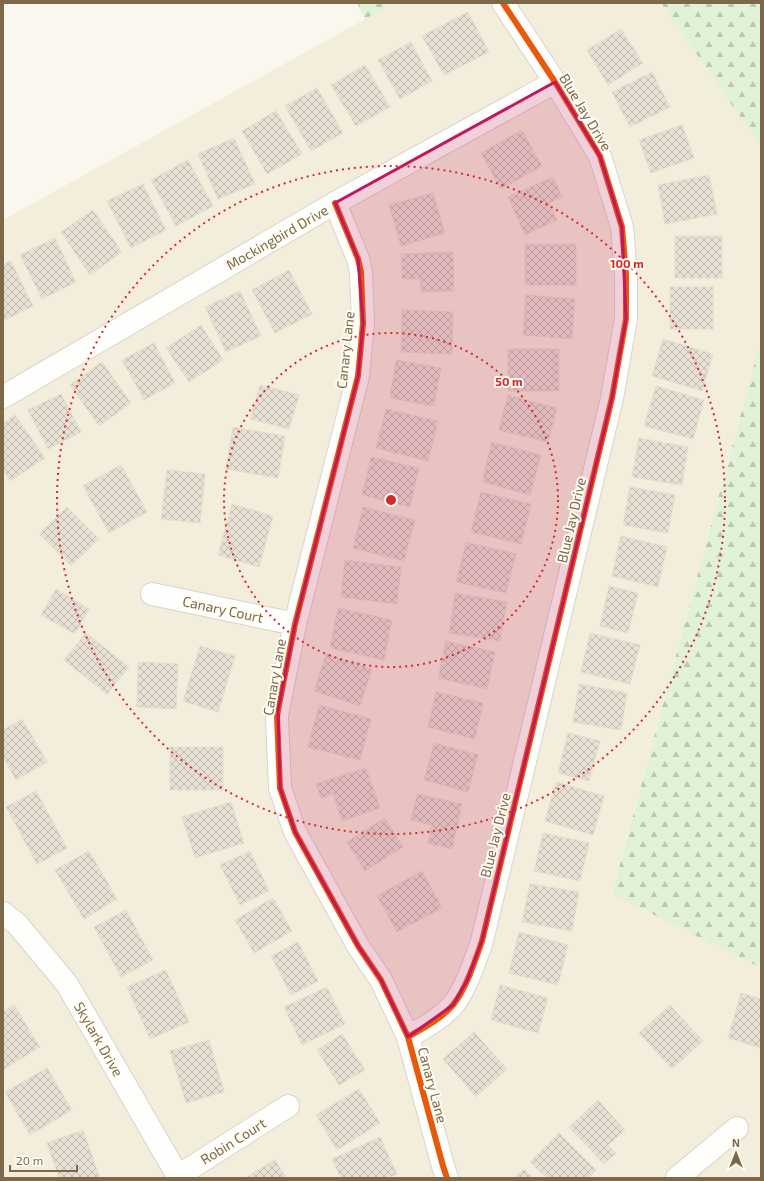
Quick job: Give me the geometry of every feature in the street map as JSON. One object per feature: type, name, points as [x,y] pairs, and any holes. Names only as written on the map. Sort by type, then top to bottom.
[{"type":"street","name":"Blue Jay Drive","points":[[408,1037],[442,1015],[453,1005],[467,981],[482,941],[612,398],[626,319],[626,275],[622,227],[600,156],[555,82],[503,3]]},
{"type":"street","name":"Mockingbird Drive","points":[[3,397],[335,203],[555,82]]},
{"type":"street","name":"Canary Lane","points":[[335,203],[358,259],[361,272],[363,323],[358,376],[295,624],[277,717],[280,788],[295,832],[358,946],[381,980],[408,1037],[447,1178]]},
{"type":"street","name":"Canary Court","points":[[152,594],[295,624]]},
{"type":"street","name":"Skylark Drive","points":[[3,912],[17,924],[67,984],[178,1177]]},
{"type":"street","name":"Robin Court","points":[[178,1177],[288,1106]]},
{"type":"street","points":[[677,1178],[737,1128]]},
{"type":"highlighted area","points":[[555,82],[600,156],[622,227],[626,319],[612,398],[482,941],[467,981],[453,1005],[408,1037],[381,980],[358,946],[295,832],[280,788],[278,710],[295,624],[358,376],[363,323],[358,259],[335,203]]},
{"type":"shaded area","points":[[394,3],[661,3],[761,147],[761,339],[612,893],[761,968],[761,1178],[3,1178],[3,220]]},
{"type":"green space","points":[[357,3],[394,3],[365,19]]},
{"type":"green space","points":[[661,3],[761,3],[761,147]]},
{"type":"green space","points":[[761,339],[761,968],[612,894]]},
{"type":"building","points":[[468,12],[489,52],[444,75],[422,36]]},
{"type":"building","points":[[621,29],[643,63],[608,85],[587,50]]},
{"type":"building","points":[[411,42],[432,81],[400,99],[378,60]]},
{"type":"building","points":[[365,65],[390,107],[356,126],[331,85]]},
{"type":"building","points":[[652,72],[670,107],[630,127],[612,92]]},
{"type":"building","points":[[317,88],[343,133],[311,151],[285,106]]},
{"type":"building","points":[[276,111],[302,154],[267,174],[242,131]]},
{"type":"building","points":[[682,125],[694,158],[651,173],[639,140]]},
{"type":"building","points":[[522,130],[542,166],[501,189],[481,153]]},
{"type":"building","points":[[234,138],[255,184],[218,199],[198,154]]},
{"type":"building","points":[[188,160],[213,206],[176,226],[151,180]]},
{"type":"building","points":[[709,175],[717,214],[665,224],[658,185]]},
{"type":"building","points":[[553,177],[562,197],[549,203],[557,220],[525,235],[508,197]]},
{"type":"building","points":[[143,184],[166,230],[131,248],[107,201]]},
{"type":"building","points":[[433,193],[445,233],[401,246],[389,205]]},
{"type":"building","points":[[93,210],[122,252],[90,275],[61,232]]},
{"type":"building","points":[[675,236],[722,236],[722,278],[675,278]]},
{"type":"building","points":[[55,238],[76,282],[42,299],[20,255]]},
{"type":"building","points":[[525,244],[576,244],[576,285],[525,285]]},
{"type":"building","points":[[453,252],[454,291],[421,292],[420,279],[402,279],[401,254]]},
{"type":"building","points":[[11,261],[33,306],[3,321],[3,265]]},
{"type":"building","points":[[289,270],[312,314],[275,333],[252,290]]},
{"type":"building","points":[[670,287],[713,287],[713,329],[670,329]]},
{"type":"building","points":[[240,291],[261,336],[226,352],[205,307]]},
{"type":"building","points":[[526,295],[575,299],[572,339],[523,335]]},
{"type":"building","points":[[402,310],[453,312],[452,354],[401,352]]},
{"type":"building","points":[[201,325],[223,360],[189,382],[166,348]]},
{"type":"building","points":[[663,339],[713,354],[702,391],[652,376]]},
{"type":"building","points":[[154,343],[175,383],[144,400],[122,360]]},
{"type":"building","points":[[508,349],[559,349],[559,391],[508,391]]},
{"type":"building","points":[[396,360],[441,368],[434,406],[390,398]]},
{"type":"building","points":[[102,362],[131,403],[99,426],[70,385]]},
{"type":"building","points":[[260,385],[299,395],[289,429],[250,419]]},
{"type":"building","points":[[656,386],[704,400],[693,439],[644,426]]},
{"type":"building","points":[[61,394],[81,432],[48,449],[28,410]]},
{"type":"building","points":[[508,395],[557,408],[548,442],[499,430]]},
{"type":"building","points":[[386,409],[438,421],[428,461],[376,448]]},
{"type":"building","points":[[15,415],[45,458],[10,481],[3,470],[3,423]]},
{"type":"building","points":[[233,427],[285,436],[278,478],[226,469]]},
{"type":"building","points":[[639,438],[688,447],[682,485],[632,477]]},
{"type":"building","points":[[492,442],[541,455],[530,495],[482,482]]},
{"type":"building","points":[[371,457],[419,468],[410,507],[362,495]]},
{"type":"building","points":[[121,465],[147,512],[109,533],[83,486]]},
{"type":"building","points":[[167,470],[205,474],[200,523],[161,519]]},
{"type":"building","points":[[630,487],[675,495],[668,533],[623,525]]},
{"type":"building","points":[[481,492],[531,504],[521,544],[471,532]]},
{"type":"building","points":[[232,504],[273,516],[259,567],[218,555]]},
{"type":"building","points":[[67,507],[99,539],[71,566],[39,534]]},
{"type":"building","points":[[363,507],[415,520],[404,561],[353,548]]},
{"type":"building","points":[[621,536],[667,547],[658,587],[612,576]]},
{"type":"building","points":[[466,542],[516,554],[506,593],[456,582]]},
{"type":"building","points":[[345,560],[401,567],[397,604],[341,597]]},
{"type":"building","points":[[609,586],[638,593],[628,633],[600,626]]},
{"type":"building","points":[[56,589],[89,609],[75,634],[41,615]]},
{"type":"building","points":[[455,593],[507,602],[500,641],[449,633]]},
{"type":"building","points":[[338,608],[392,620],[384,660],[330,648]]},
{"type":"building","points":[[86,633],[129,667],[107,694],[64,660]]},
{"type":"building","points":[[590,633],[640,645],[630,684],[581,672]]},
{"type":"building","points":[[446,641],[495,652],[487,689],[438,678]]},
{"type":"building","points":[[200,646],[235,656],[218,712],[183,701]]},
{"type":"building","points":[[326,654],[372,669],[360,706],[314,691]]},
{"type":"building","points":[[138,662],[178,664],[176,709],[137,707]]},
{"type":"building","points":[[579,684],[627,693],[621,730],[573,722]]},
{"type":"building","points":[[436,692],[483,703],[475,739],[428,727]]},
{"type":"building","points":[[319,705],[371,719],[360,760],[308,747]]},
{"type":"building","points":[[22,719],[47,762],[16,780],[3,757],[3,730]]},
{"type":"building","points":[[568,733],[600,741],[589,781],[558,773]]},
{"type":"building","points":[[434,743],[478,755],[468,792],[424,780]]},
{"type":"building","points":[[170,747],[223,747],[223,790],[170,790]]},
{"type":"building","points":[[366,768],[380,808],[342,821],[333,794],[321,798],[316,784]]},
{"type":"building","points":[[556,782],[604,796],[593,835],[545,821]]},
{"type":"building","points":[[36,791],[67,848],[37,864],[6,807]]},
{"type":"building","points":[[417,794],[462,804],[452,849],[428,843],[432,825],[411,820]]},
{"type":"building","points":[[231,802],[244,843],[195,858],[182,817]]},
{"type":"building","points":[[385,818],[403,847],[365,871],[347,842]]},
{"type":"building","points":[[543,833],[589,843],[580,881],[534,871]]},
{"type":"building","points":[[89,851],[117,899],[84,919],[55,870]]},
{"type":"building","points":[[250,851],[269,891],[240,905],[220,865]]},
{"type":"building","points":[[422,871],[442,908],[397,932],[377,896]]},
{"type":"building","points":[[530,884],[579,892],[572,931],[522,922]]},
{"type":"building","points":[[273,898],[292,931],[254,953],[235,920]]},
{"type":"building","points":[[126,910],[153,960],[121,977],[94,927]]},
{"type":"building","points":[[519,932],[568,945],[558,985],[509,973]]},
{"type":"building","points":[[298,942],[318,981],[291,995],[271,956]]},
{"type":"building","points":[[166,970],[189,1022],[150,1039],[127,987]]},
{"type":"building","points":[[500,985],[548,998],[538,1033],[491,1020]]},
{"type":"building","points":[[327,987],[345,1024],[302,1045],[284,1007]]},
{"type":"building","points":[[741,993],[761,999],[761,1048],[728,1038]]},
{"type":"building","points":[[14,1005],[40,1047],[3,1070],[3,1012]]},
{"type":"building","points":[[670,1005],[703,1041],[672,1069],[639,1033]]},
{"type":"building","points":[[474,1032],[507,1069],[476,1097],[443,1059]]},
{"type":"building","points":[[342,1034],[365,1070],[339,1085],[317,1050]]},
{"type":"building","points":[[209,1040],[224,1092],[186,1103],[170,1051]]},
{"type":"building","points":[[47,1068],[72,1110],[30,1135],[5,1092]]},
{"type":"building","points":[[359,1089],[380,1123],[337,1150],[316,1115]]},
{"type":"building","points":[[598,1100],[625,1130],[608,1145],[616,1153],[604,1164],[569,1127]]},
{"type":"building","points":[[83,1130],[100,1178],[59,1178],[47,1143]]},
{"type":"building","points":[[559,1133],[596,1170],[589,1178],[547,1178],[530,1162]]},
{"type":"building","points":[[380,1137],[397,1174],[388,1178],[341,1178],[332,1159]]},
{"type":"building","points":[[275,1160],[286,1178],[245,1178]]},
{"type":"building","points":[[524,1169],[533,1178],[514,1178]]},
{"type":"cycle path","points":[[408,1037],[426,1027],[453,1005],[466,983],[482,941],[612,398],[626,319],[626,275],[622,227],[600,156],[555,82],[503,3]]},
{"type":"cycle path","points":[[335,203],[358,259],[361,272],[363,323],[358,376],[295,624],[278,710],[280,788],[295,832],[358,946],[381,980],[408,1037],[447,1178]]}]
